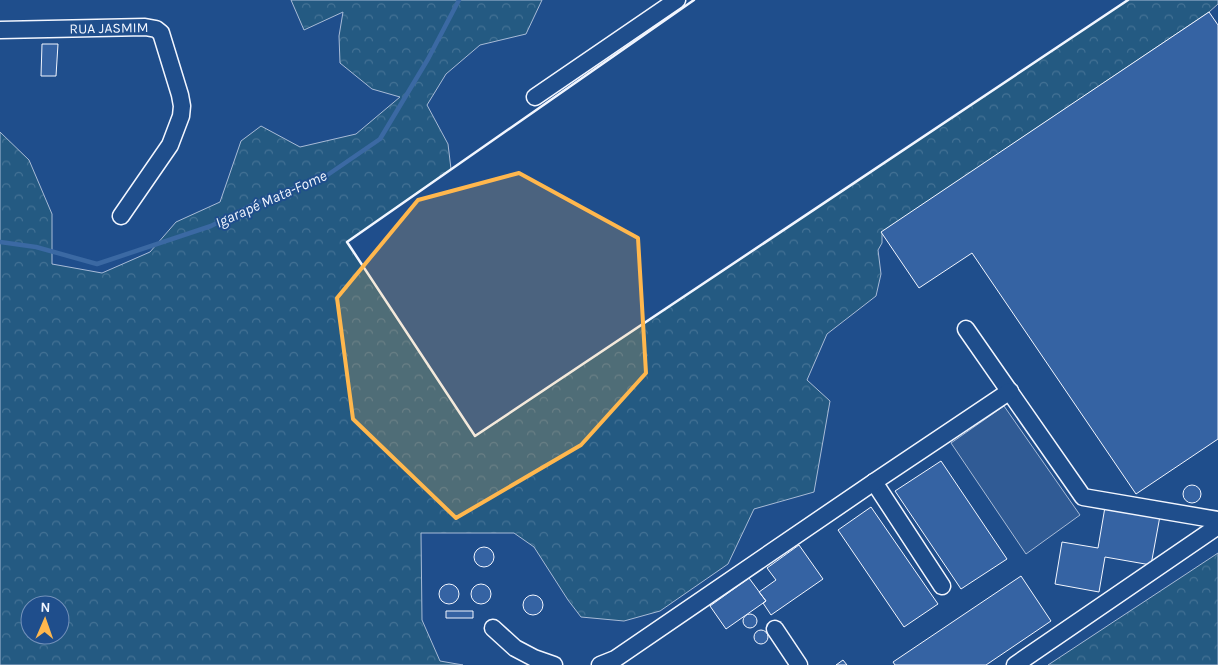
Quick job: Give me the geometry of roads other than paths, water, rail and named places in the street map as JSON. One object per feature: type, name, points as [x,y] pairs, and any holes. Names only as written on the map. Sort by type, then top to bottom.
[{"type":"street","points":[[535,97],[677,0]]},
{"type":"street","name":"RUA JASMIM","points":[[0,30],[145,27],[156,29],[161,33],[180,95],[181,116],[170,145],[121,216]]},
{"type":"street","points":[[966,329],[1083,497],[1218,520]]},
{"type":"street","points":[[600,665],[615,659],[1010,391]]},
{"type":"street","points":[[874,482],[942,586]]},
{"type":"street","points":[[1015,665],[1218,526]]},
{"type":"street","points":[[493,628],[515,648],[534,658],[554,665]]},
{"type":"street","points":[[775,629],[799,665]]},
{"type":"waterway","name":"Igarapé Mata-Fome","points":[[0,242],[36,247],[97,264],[211,226],[256,203],[326,176],[380,139],[428,59],[459,0]]}]
